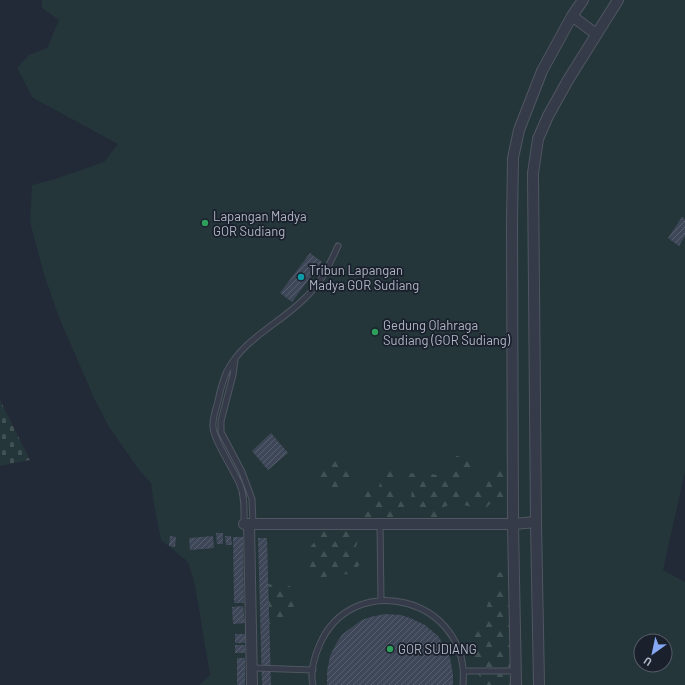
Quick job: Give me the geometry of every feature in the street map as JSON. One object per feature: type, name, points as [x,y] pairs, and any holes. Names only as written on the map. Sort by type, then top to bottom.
[{"type":"street","points":[[516,685],[513,524],[513,158],[519,130],[542,71],[582,0]]},
{"type":"street","points":[[539,685],[533,173],[538,139],[548,116],[596,34],[618,0]]},
{"type":"street","points":[[572,16],[596,34]]},
{"type":"street","points":[[252,685],[248,524],[513,524],[536,522]]},
{"type":"lane","points":[[248,524],[240,486],[216,438],[212,426],[226,372],[235,359],[255,337],[285,316],[309,294],[325,274],[338,246]]},
{"type":"lane","points":[[235,359],[233,375],[221,421],[221,432],[242,472],[252,499],[248,524]]},
{"type":"lane","points":[[380,524],[381,600]]},
{"type":"lane","points":[[313,685],[314,657],[323,636],[338,618],[358,606],[381,600],[401,601],[421,607],[437,618],[451,634],[460,651],[464,671],[463,685]]},
{"type":"lane","points":[[252,668],[313,670]]},
{"type":"lane","points":[[464,671],[516,671]]},
{"type":"green space","name":"Gedung Olahraga Sudiang (GOR Sudiang)","points":[[42,0],[685,0],[685,472],[663,570],[685,582],[685,685],[199,685],[210,675],[195,585],[188,562],[161,540],[151,483],[140,471],[109,427],[94,398],[58,315],[43,271],[30,222],[32,185],[52,180],[104,162],[118,144],[33,98],[17,68],[29,55],[47,48],[59,20],[42,8]]},
{"type":"green space","points":[[0,400],[30,460],[0,466]]},
{"type":"green space","points":[[456,456],[467,456],[474,470],[467,476],[456,479],[457,486],[461,489],[473,487],[497,471],[508,466],[513,499],[497,497],[487,507],[473,507],[454,503],[444,507],[441,517],[432,524],[415,515],[413,505],[403,507],[401,518],[382,524],[372,517],[362,517],[361,492],[378,489],[384,472],[389,464],[398,471],[395,494],[400,501],[411,499],[412,488],[406,475],[417,472],[444,476]]},
{"type":"green space","points":[[321,457],[335,457],[353,471],[348,483],[339,490],[320,488],[314,474]]},
{"type":"green space","points":[[333,524],[350,524],[359,536],[354,554],[360,564],[352,574],[331,575],[317,580],[309,566],[308,550],[320,535]]},
{"type":"green space","points":[[512,570],[514,685],[481,685],[480,677],[466,649],[470,634],[485,613],[497,573]]},
{"type":"green space","points":[[268,584],[290,586],[297,597],[289,619],[277,624],[269,624]]},
{"type":"building","points":[[682,217],[685,219],[685,236],[679,246],[668,238]]},
{"type":"building","name":"Tribun Lapangan Madya GOR Sudiang","points":[[310,253],[322,262],[292,302],[280,293]]},
{"type":"building","points":[[271,433],[288,453],[268,470],[252,451]]},
{"type":"building","points":[[216,533],[223,533],[223,544],[217,544]]},
{"type":"building","points":[[170,536],[176,537],[175,547],[169,546]]},
{"type":"building","points":[[213,536],[214,548],[190,550],[189,538]]},
{"type":"building","points":[[225,536],[231,536],[232,545],[226,545]]},
{"type":"building","points":[[233,537],[243,537],[244,603],[234,603]]},
{"type":"building","points":[[258,538],[267,538],[271,685],[262,685]]},
{"type":"building","points":[[243,606],[245,623],[233,624],[232,607]]},
{"type":"building","name":"GOR SUDIANG","points":[[385,614],[401,615],[410,618],[425,625],[438,636],[450,658],[453,674],[453,685],[327,685],[327,672],[330,656],[342,635],[362,620]]},
{"type":"building","points":[[235,634],[246,634],[246,643],[235,643]]},
{"type":"building","points":[[235,645],[245,645],[245,653],[235,653]]},
{"type":"building","points":[[237,658],[245,658],[245,685],[237,685]]},
{"type":"place","name":"Lapangan Madya GOR Sudiang","points":[[205,223]]},
{"type":"place","name":"Tribun Lapangan Madya GOR Sudiang","points":[[301,277]]},
{"type":"place","name":"Gedung Olahraga Sudiang (GOR Sudiang)","points":[[375,332]]},
{"type":"place","name":"GOR SUDIANG","points":[[390,649]]}]
